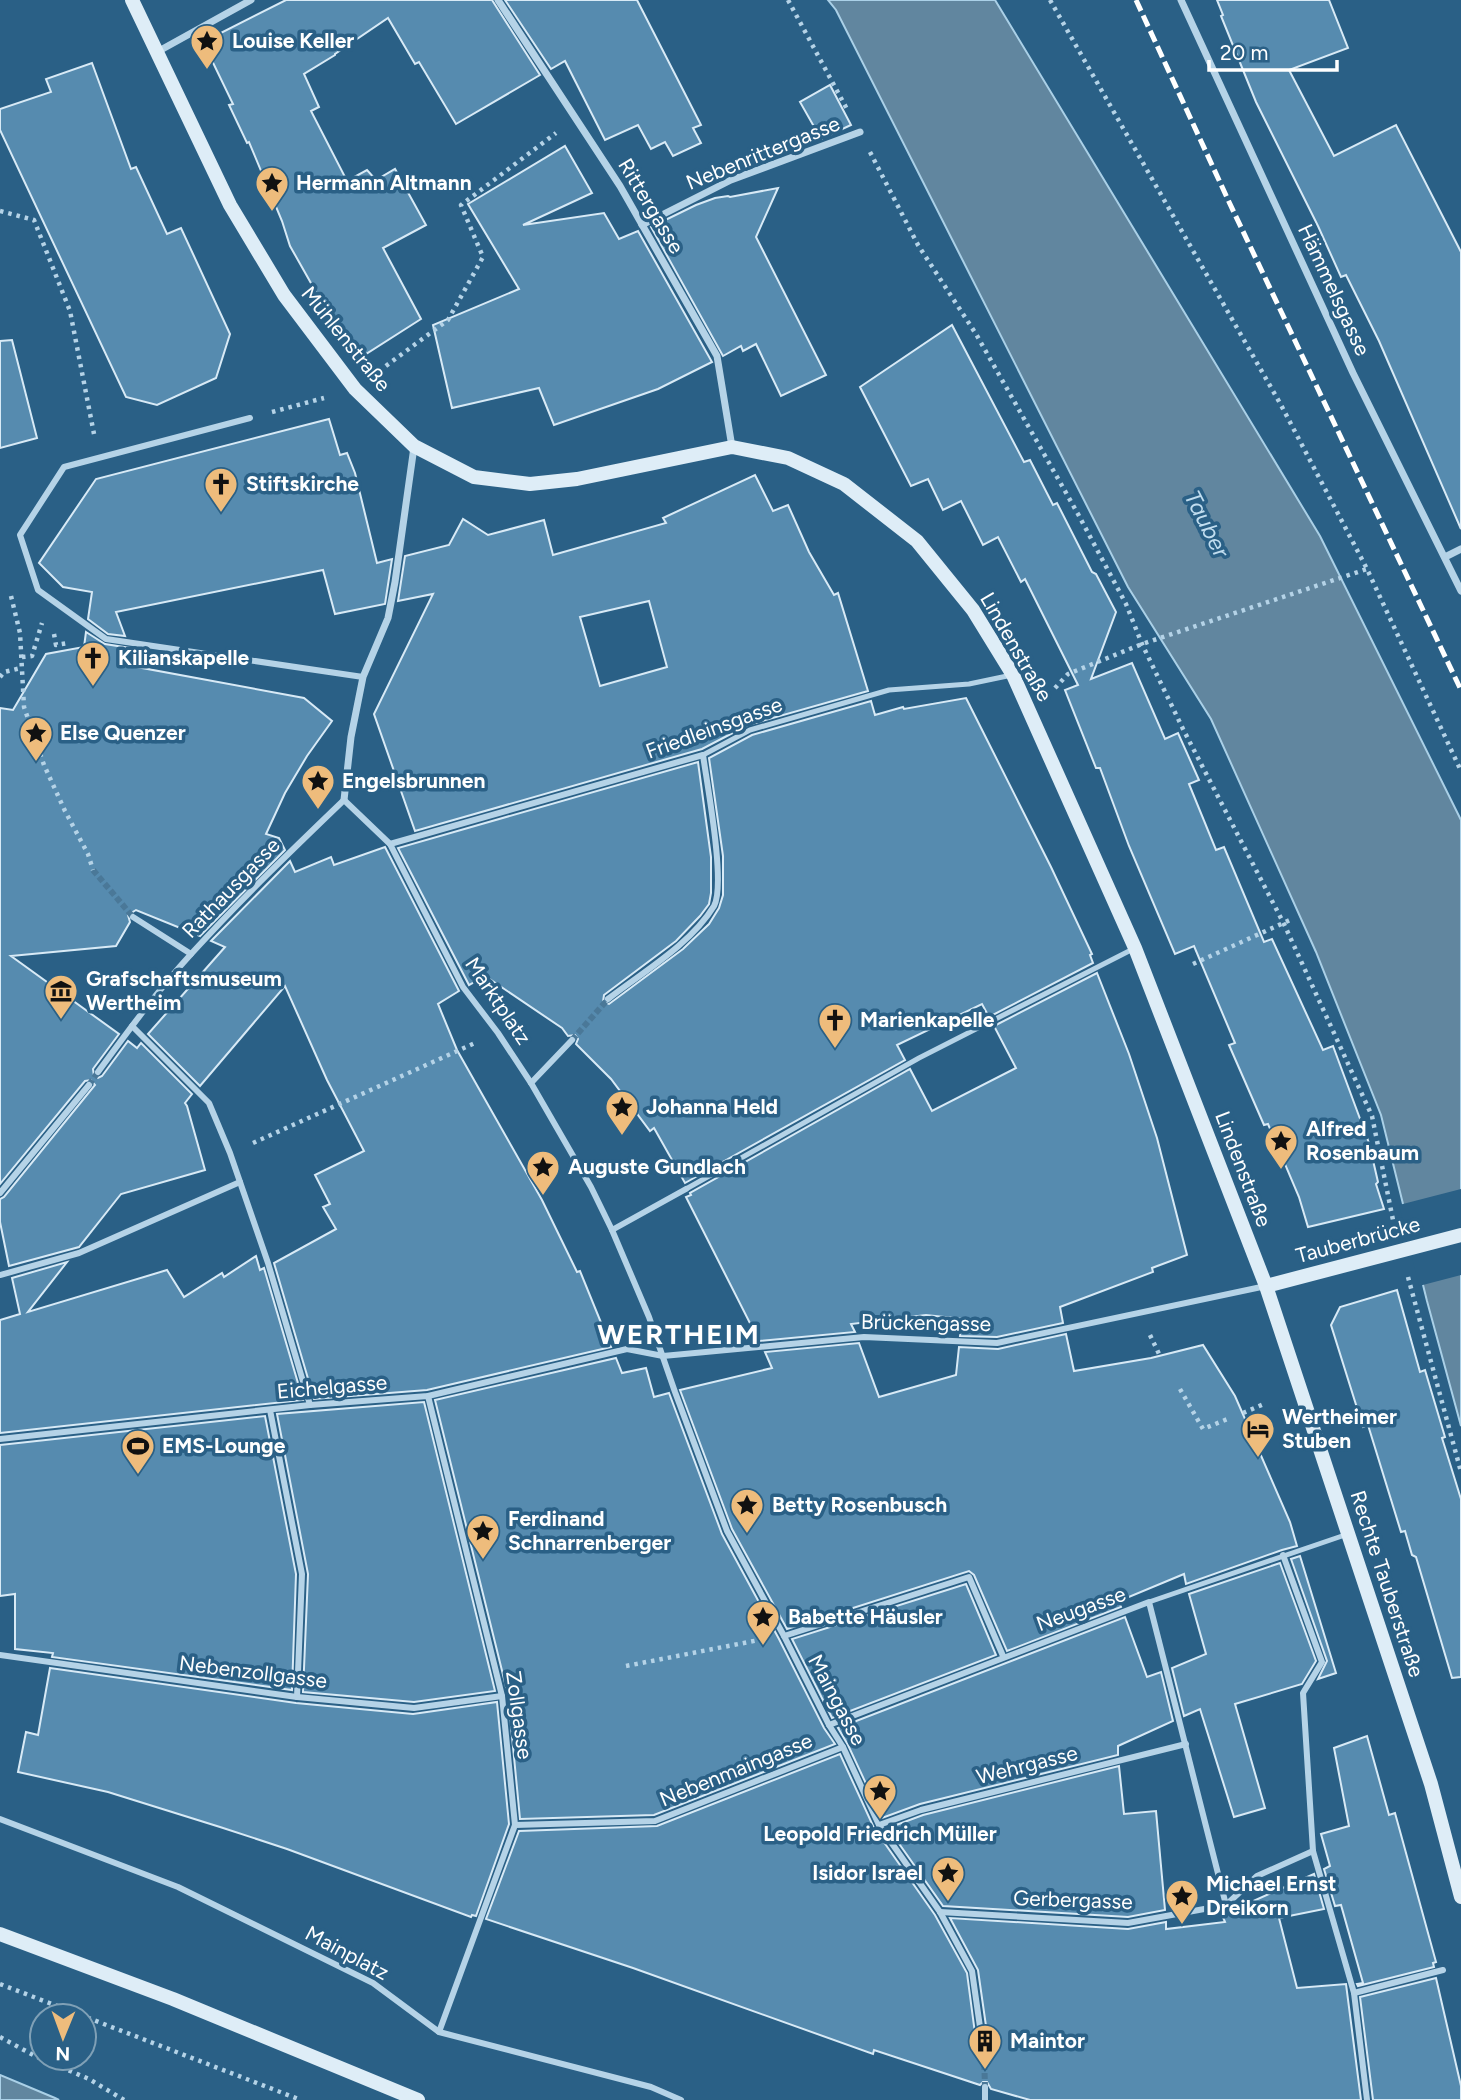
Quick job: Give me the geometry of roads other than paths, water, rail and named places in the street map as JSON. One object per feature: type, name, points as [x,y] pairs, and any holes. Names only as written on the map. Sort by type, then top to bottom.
[{"type":"main road","name":"Mühlenstraße","points":[[132,0],[230,205],[284,295],[355,388],[414,446]]},
{"type":"main road","name":"Lindenstraße","points":[[414,446],[474,477],[530,484],[578,479],[732,447],[788,458],[844,484],[918,541],[973,610],[1013,675],[1135,948],[1266,1286]]},
{"type":"main road","name":"Tauberbrücke","points":[[1266,1286],[1461,1235]]},
{"type":"main road","name":"Rechte Tauberstraße","points":[[1266,1286],[1431,1784],[1461,1897]]},
{"type":"main road","points":[[0,1934],[173,1999],[418,2100]]},
{"type":"street","points":[[157,51],[251,0]]},
{"type":"street","name":"Rittergasse","points":[[498,0],[576,118],[718,356],[732,447]]},
{"type":"street","name":"Hämmelsgasse","points":[[1181,0],[1353,373],[1461,591]]},
{"type":"street","name":"Nebenrittergasse","points":[[642,225],[731,180],[860,132]]},
{"type":"street","points":[[250,418],[64,467],[20,535],[38,590],[106,639],[363,677]]},
{"type":"street","points":[[344,800],[351,737],[363,677],[388,618],[414,446]]},
{"type":"street","points":[[1445,557],[1461,549]]},
{"type":"street","points":[[608,999],[688,938],[715,904],[719,876],[703,755]]},
{"type":"street","name":"Friedleinsgasse","points":[[390,844],[703,755]]},
{"type":"street","name":"Marktplatz","points":[[344,800],[390,844],[463,987],[531,1083],[591,1187],[612,1230],[663,1356]]},
{"type":"street","name":"Rathausgasse","points":[[98,1072],[191,954],[278,863],[344,800]]},
{"type":"street","points":[[133,917],[191,954]]},
{"type":"street","points":[[132,1026],[209,1103],[230,1153],[268,1263],[310,1405]]},
{"type":"street","points":[[531,1083],[572,1040]]},
{"type":"street","points":[[0,1193],[89,1085]]},
{"type":"street","points":[[0,1275],[79,1253],[240,1182]]},
{"type":"street","points":[[612,1230],[686,1189]]},
{"type":"street","name":"Brückengasse","points":[[663,1356],[864,1337],[997,1343],[1266,1286]]},
{"type":"street","name":"Eichelgasse","points":[[0,1439],[310,1405],[428,1396],[627,1349],[663,1356]]},
{"type":"street","name":"Maingasse","points":[[663,1356],[727,1531],[843,1747],[878,1825],[940,1912],[972,1971],[984,2055]]},
{"type":"street","name":"Zollgasse","points":[[428,1396],[502,1696],[515,1825],[439,2032]]},
{"type":"street","points":[[270,1410],[302,1574],[297,1697]]},
{"type":"street","points":[[1283,1555],[1322,1662],[1303,1693],[1313,1851],[1354,1993],[1367,2100]]},
{"type":"street","points":[[784,1636],[970,1577],[1003,1656]]},
{"type":"street","points":[[1149,1602],[1226,1905],[1257,1876],[1313,1851]]},
{"type":"street","name":"Neugasse","points":[[829,1725],[1149,1602]]},
{"type":"street","name":"Nebenzollgasse","points":[[0,1655],[297,1697],[414,1708],[502,1696]]},
{"type":"street","name":"Wehrgasse","points":[[878,1825],[921,1810],[1186,1744]]},
{"type":"street","name":"Nebenmaingasse","points":[[515,1825],[655,1821],[843,1747]]},
{"type":"street","name":"Mainplatz","points":[[0,1819],[190,1893],[373,1983],[439,2032],[651,2087],[681,2100]]},
{"type":"street","name":"Gerbergasse","points":[[940,1912],[1128,1923],[1226,1905]]},
{"type":"street","points":[[1354,1993],[1443,1970]]},
{"type":"street","points":[[985,2087],[985,2100]]},
{"type":"lane","name":"Friedleinsgasse","points":[[703,755],[750,730],[889,690],[969,684],[1013,675]]},
{"type":"lane","points":[[686,1189],[919,1058],[1135,948]]},
{"type":"lane","name":"Neugasse","points":[[1149,1602],[1348,1534]]},
{"type":"water","name":"Tauber","points":[[828,0],[995,0],[1320,536],[1461,820],[1461,1426],[1381,1115],[1316,952],[1211,719],[1128,587],[836,10]]},
{"type":"water","points":[[0,2075],[55,2098],[59,2100],[0,2100]]},
{"type":"tunnel","points":[[93,870],[133,917]]},
{"type":"tunnel","points":[[572,1040],[608,999]]},
{"type":"tunnel","points":[[89,1085],[98,1072]]},
{"type":"tunnel","points":[[984,2055],[985,2087]]},
{"type":"railway","points":[[1136,0],[1461,690]]},
{"type":"place","name":"Louise Keller","points":[[207,71]]},
{"type":"place","name":"Hermann Altmann","points":[[272,213]]},
{"type":"place","name":"Stiftskirche","points":[[221,514]]},
{"type":"place","name":"Kilianskapelle","points":[[93,688]]},
{"type":"place","name":"Else Quenzer","points":[[36,763]]},
{"type":"place","name":"Engelsbrunnen","points":[[318,811]]},
{"type":"place","name":"Grafschaftsmuseum Wertheim","points":[[61,1021]]},
{"type":"place","name":"Marienkapelle","points":[[835,1050]]},
{"type":"place","name":"Johanna Held","points":[[622,1137]]},
{"type":"place","name":"Alfred Rosenbaum","points":[[1281,1171]]},
{"type":"place","name":"Auguste Gundlach","points":[[543,1197]]},
{"type":"place","name":"Wertheimer Stuben","points":[[1258,1459]]},
{"type":"place","name":"EMS-Lounge","points":[[138,1476]]},
{"type":"place","name":"Betty Rosenbusch","points":[[747,1535]]},
{"type":"place","name":"Ferdinand Schnarrenberger","points":[[483,1561]]},
{"type":"place","name":"Babette Häusler","points":[[763,1647]]},
{"type":"place","name":"Leopold Friedrich Müller","points":[[880,1821]]},
{"type":"place","name":"Isidor Israel","points":[[948,1903]]},
{"type":"place","name":"Michael Ernst Dreikorn","points":[[1182,1926]]},
{"type":"place","name":"Maintor","points":[[985,2071]]},
{"type":"district","name":"WERTHEIM","points":[[679,1334]]}]
